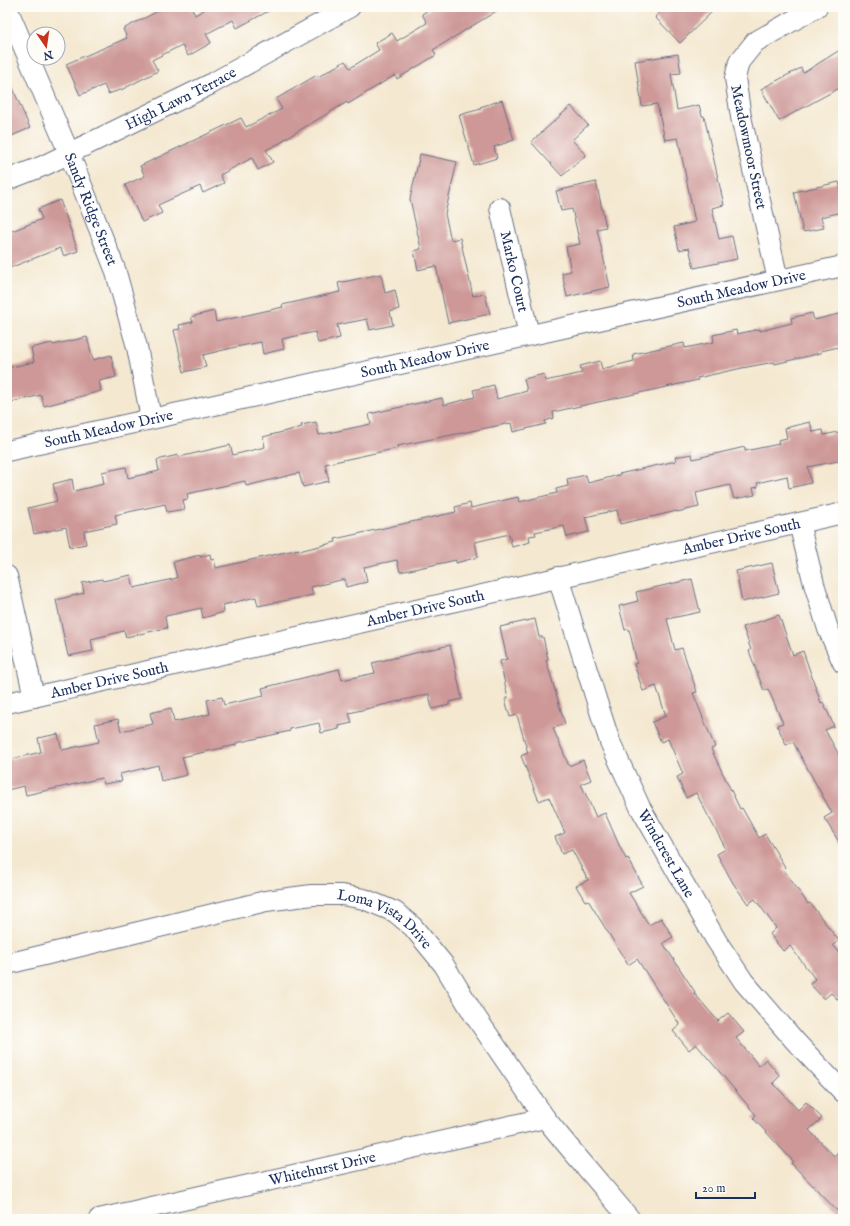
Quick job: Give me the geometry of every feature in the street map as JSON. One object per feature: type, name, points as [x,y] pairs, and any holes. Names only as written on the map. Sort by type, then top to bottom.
[{"type":"street","name":"High Lawn Terrace","points":[[7,180],[43,166],[211,84],[350,7]]},
{"type":"street","name":"Meadowmoor Street","points":[[778,280],[741,117],[735,78],[739,62],[755,42],[818,7]]},
{"type":"street","name":"Sandy Ridge Street","points":[[7,8],[69,153],[115,269],[137,347],[152,418]]},
{"type":"street","name":"Marko Court","points":[[500,208],[529,335]]},
{"type":"street","name":"South Meadow Drive","points":[[7,451],[843,266]]},
{"type":"street","name":"Amber Drive South","points":[[7,703],[843,513]]},
{"type":"street","points":[[798,522],[814,584],[828,629],[843,663]]},
{"type":"street","points":[[7,576],[34,697]]},
{"type":"street","name":"Windcrest Lane","points":[[558,577],[610,742],[640,807],[716,940],[744,982],[795,1041],[843,1092]]},
{"type":"street","name":"Loma Vista Drive","points":[[7,964],[266,901],[312,895],[342,895],[364,899],[395,912],[413,927],[444,965],[473,1014],[545,1118],[630,1219]]},
{"type":"street","name":"Whitehurst Drive","points":[[99,1219],[545,1118]]},
{"type":"building","points":[[166,7],[191,7],[195,15],[209,7],[276,7],[237,28],[233,20],[206,34],[211,43],[188,56],[182,45],[152,60],[158,71],[123,89],[108,94],[104,85],[80,95],[66,64],[127,38],[123,29]]},
{"type":"building","points":[[433,7],[503,7],[433,50],[436,55],[397,79],[395,75],[348,104],[347,102],[283,140],[284,141],[266,150],[273,162],[258,170],[252,158],[220,175],[224,183],[203,193],[200,186],[158,205],[162,213],[142,222],[125,185],[145,176],[140,166],[241,118],[246,127],[282,109],[276,99],[317,75],[318,77],[345,61],[350,68],[379,50],[375,43],[392,33],[397,41],[427,23],[422,14]]},
{"type":"building","points":[[666,7],[717,7],[680,43],[655,17]]},
{"type":"building","points":[[843,48],[843,86],[779,121],[761,89],[801,68],[803,73]]},
{"type":"building","points":[[678,54],[681,73],[671,74],[677,110],[699,105],[702,116],[704,116],[724,205],[712,208],[719,239],[732,236],[737,259],[694,268],[689,248],[679,250],[674,227],[695,222],[678,138],[665,140],[657,104],[642,106],[635,61]]},
{"type":"building","points":[[7,75],[30,128],[7,138]]},
{"type":"building","points":[[502,100],[514,140],[494,147],[497,158],[474,165],[459,115],[481,109],[480,107]]},
{"type":"building","points":[[571,106],[588,125],[572,140],[586,155],[562,176],[531,142]]},
{"type":"building","points":[[420,154],[457,162],[445,214],[451,240],[460,238],[473,296],[485,294],[490,314],[448,323],[436,266],[418,270],[414,251],[421,249],[410,199]]},
{"type":"building","points":[[596,182],[606,227],[597,229],[610,287],[567,297],[562,273],[571,271],[566,247],[580,244],[572,209],[561,211],[556,191]]},
{"type":"building","points":[[839,182],[843,198],[843,212],[821,217],[824,228],[803,232],[794,192]]},
{"type":"building","points":[[60,200],[78,251],[64,256],[60,248],[7,269],[7,233],[42,219],[38,209]]},
{"type":"building","points":[[381,274],[385,293],[395,290],[399,309],[390,312],[393,325],[370,330],[367,319],[337,325],[340,338],[318,343],[315,332],[282,339],[284,349],[263,354],[261,342],[236,347],[203,355],[206,367],[184,372],[174,330],[180,329],[179,325],[193,322],[191,317],[214,311],[216,322],[283,307],[282,305],[340,292],[338,283]]},
{"type":"building","points":[[812,313],[814,320],[843,313],[843,346],[775,364],[774,362],[742,368],[697,378],[698,380],[553,412],[554,418],[545,421],[546,424],[513,432],[511,423],[397,446],[398,448],[325,464],[329,481],[303,487],[299,473],[246,486],[245,481],[187,494],[188,499],[183,500],[185,509],[167,512],[165,504],[115,515],[117,524],[84,531],[86,544],[70,547],[66,527],[34,534],[28,508],[57,501],[53,484],[72,479],[74,491],[104,484],[102,472],[126,467],[128,478],[159,471],[157,460],[178,455],[179,457],[230,445],[233,455],[265,447],[263,437],[302,427],[301,425],[316,422],[319,435],[371,424],[369,414],[442,398],[444,405],[475,397],[473,390],[494,385],[497,399],[527,391],[524,379],[544,374],[545,381],[582,373],[580,366],[600,361],[602,369],[634,361],[633,354],[684,343],[685,348],[714,342],[713,335],[736,330],[737,334],[760,329],[760,331],[792,323],[791,318]]},
{"type":"building","points":[[87,337],[93,360],[111,355],[116,377],[99,381],[101,391],[44,406],[41,395],[7,403],[7,368],[34,362],[31,348],[52,343],[53,345]]},
{"type":"building","points":[[810,422],[813,432],[823,430],[824,435],[843,431],[843,460],[808,467],[811,483],[789,488],[787,476],[757,483],[758,487],[753,488],[755,495],[734,499],[730,485],[696,493],[699,507],[620,524],[617,510],[585,517],[589,532],[567,537],[564,526],[535,532],[536,535],[529,536],[530,542],[512,547],[509,534],[475,542],[478,557],[456,563],[456,560],[400,572],[397,560],[364,567],[367,582],[346,587],[345,579],[311,587],[313,595],[258,606],[256,597],[223,605],[224,612],[203,618],[201,608],[166,616],[167,628],[126,637],[124,631],[91,639],[93,651],[68,656],[56,600],[84,593],[82,583],[102,579],[103,581],[131,575],[134,588],[177,578],[173,562],[200,555],[200,557],[210,554],[211,560],[214,559],[216,568],[299,549],[299,551],[336,542],[335,539],[456,512],[455,507],[470,503],[471,508],[518,497],[519,502],[557,493],[556,489],[568,486],[567,479],[586,475],[588,483],[619,474],[676,461],[675,457],[692,454],[693,459],[745,447],[745,451],[779,444],[778,440],[787,438],[785,428]]},
{"type":"building","points":[[772,563],[779,593],[742,602],[736,571]]},
{"type":"building","points":[[692,579],[700,612],[667,619],[675,650],[682,648],[697,692],[693,693],[715,747],[711,749],[740,809],[742,808],[759,838],[765,834],[785,867],[783,869],[808,904],[810,903],[839,941],[833,945],[843,957],[843,1005],[831,993],[824,999],[810,984],[815,979],[790,946],[783,951],[770,934],[776,928],[755,899],[748,904],[733,883],[717,854],[726,849],[696,793],[686,798],[677,777],[683,774],[668,739],[661,742],[652,722],[666,716],[656,686],[643,691],[634,664],[637,663],[629,629],[625,630],[619,606],[638,601],[636,592]]},
{"type":"building","points":[[779,615],[793,655],[803,651],[821,703],[823,702],[834,726],[825,730],[843,762],[843,848],[824,818],[832,813],[793,742],[786,745],[777,725],[783,723],[768,689],[764,691],[749,651],[751,650],[743,627]]},
{"type":"building","points":[[535,619],[539,637],[543,637],[548,659],[546,660],[565,724],[553,728],[569,766],[583,760],[591,780],[581,784],[596,817],[605,813],[626,859],[628,858],[643,886],[629,893],[649,925],[661,918],[673,937],[663,943],[695,992],[694,993],[718,1021],[728,1013],[744,1032],[736,1038],[759,1066],[766,1059],[780,1076],[773,1083],[798,1110],[806,1102],[822,1118],[809,1130],[834,1156],[843,1147],[843,1217],[791,1163],[793,1161],[753,1118],[756,1115],[696,1044],[689,1050],[673,1031],[680,1025],[637,959],[628,965],[588,900],[585,901],[576,886],[588,880],[572,850],[562,854],[555,837],[565,833],[549,797],[539,801],[521,756],[528,753],[517,715],[510,717],[505,699],[508,698],[500,661],[507,659],[500,627]]},
{"type":"building","points":[[450,645],[462,699],[449,702],[449,705],[432,709],[429,694],[349,713],[352,723],[339,726],[339,729],[321,733],[319,723],[236,743],[236,745],[182,757],[187,775],[161,781],[158,765],[120,774],[122,781],[104,784],[102,778],[26,795],[24,786],[7,790],[7,760],[41,752],[38,738],[58,734],[62,750],[99,742],[95,724],[118,719],[121,731],[153,724],[150,713],[171,708],[174,722],[210,714],[207,700],[222,697],[224,705],[264,696],[262,688],[339,669],[342,680],[375,673],[372,663]]}]
